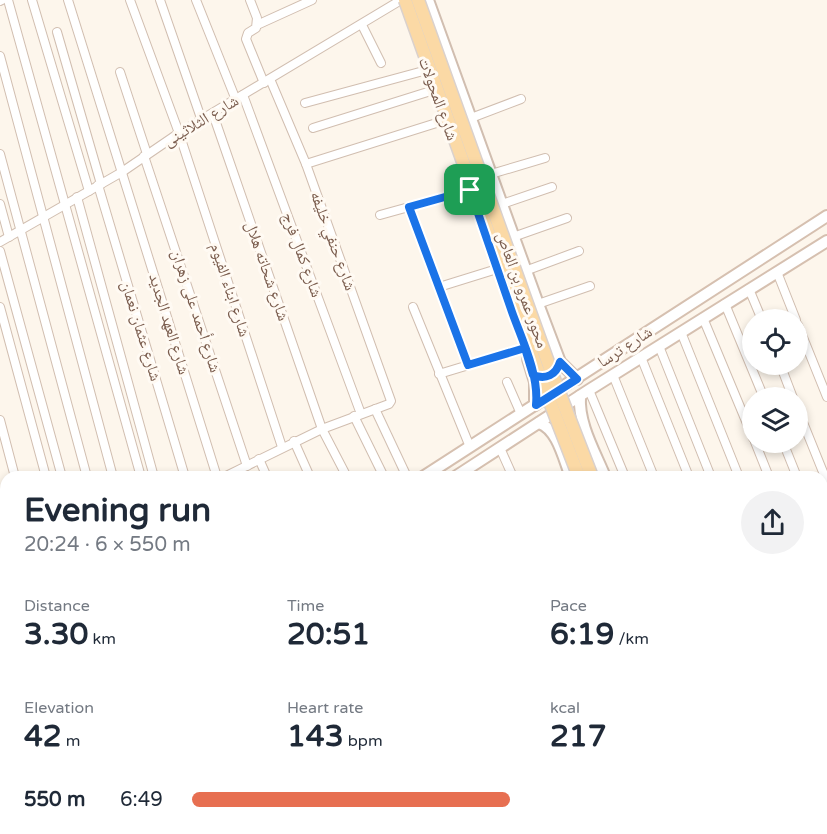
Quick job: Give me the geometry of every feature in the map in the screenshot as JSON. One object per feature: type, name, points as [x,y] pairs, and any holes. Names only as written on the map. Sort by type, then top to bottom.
[{"type":"main road","name":"محور عمرو بن العاص","points":[[402,0],[577,471]]},
{"type":"main road","name":"محور عمرو بن العاص","points":[[418,0],[554,379],[590,471]]},
{"type":"street","points":[[8,0],[139,471]]},
{"type":"street","points":[[32,0],[89,191]]},
{"type":"street","name":"شارع العهد الجديد","points":[[68,0],[215,471]]},
{"type":"street","name":"شارع ابناء الفيوم","points":[[130,0],[179,133],[282,447]]},
{"type":"street","points":[[160,0],[202,121]]},
{"type":"street","name":"شارع كمال فرج","points":[[196,0],[240,98],[358,415],[381,471]]},
{"type":"street","points":[[250,0],[257,18],[257,25],[312,0]]},
{"type":"street","name":"شارع الثلاثينى","points":[[0,242],[122,172],[179,133],[402,0]]},
{"type":"street","name":"شارع المحولات","points":[[402,0],[525,348],[536,390],[536,405]]},
{"type":"street","name":"شارع المحولات","points":[[428,0],[560,362],[577,379]]},
{"type":"street","name":"شارع حنفي خليفه","points":[[257,25],[248,33],[246,39],[306,164],[390,400],[389,404],[375,409]]},
{"type":"street","points":[[362,25],[381,63]]},
{"type":"street","name":"شارع عثمان نعمان","points":[[57,32],[183,471]]},
{"type":"street","points":[[0,56],[111,471]]},
{"type":"street","points":[[305,103],[427,70]]},
{"type":"street","name":"شارع أحمد على زهران","points":[[120,72],[247,466]]},
{"type":"street","points":[[313,128],[434,90]]},
{"type":"street","points":[[471,118],[521,99]]},
{"type":"street","name":"شارع شحاته هلال","points":[[213,114],[322,429],[344,471]]},
{"type":"street","points":[[306,164],[446,120]]},
{"type":"street","points":[[0,154],[85,471]]},
{"type":"street","points":[[491,174],[545,158]]},
{"type":"street","points":[[502,204],[552,187]]},
{"type":"street","points":[[380,215],[470,190]]},
{"type":"street","points":[[77,197],[152,471]]},
{"type":"street","points":[[0,204],[9,237]]},
{"type":"street","points":[[409,207],[468,365]]},
{"type":"street","name":"شارع ترسا","points":[[432,471],[827,216]]},
{"type":"street","points":[[513,237],[567,218]]},
{"type":"street","name":"شارع ترسا","points":[[472,471],[500,448],[827,241]]},
{"type":"street","points":[[0,251],[60,471]]},
{"type":"street","points":[[525,271],[579,251]]},
{"type":"street","points":[[439,287],[497,269]]},
{"type":"street","points":[[777,272],[792,309]]},
{"type":"street","points":[[538,304],[590,286]]},
{"type":"street","points":[[749,289],[757,309]]},
{"type":"street","points":[[725,304],[759,387]]},
{"type":"street","points":[[413,307],[470,447]]},
{"type":"street","points":[[0,308],[44,471]]},
{"type":"street","points":[[703,318],[742,412]]},
{"type":"street","points":[[681,332],[738,471]]},
{"type":"street","points":[[659,346],[709,471]]},
{"type":"street","points":[[439,374],[525,348]]},
{"type":"street","points":[[808,350],[827,397]]},
{"type":"street","points":[[641,357],[687,471]]},
{"type":"street","points":[[533,375],[544,377],[552,375],[558,369],[560,362]]},
{"type":"street","points":[[614,375],[652,471]]},
{"type":"street","points":[[507,382],[521,414]]},
{"type":"street","points":[[585,393],[583,422],[603,471]]},
{"type":"street","points":[[585,393],[622,471]]},
{"type":"street","points":[[239,471],[294,441],[375,409],[404,471]]},
{"type":"street","points":[[0,420],[13,471]]},
{"type":"street","points":[[554,436],[568,422],[583,422]]},
{"type":"street","points":[[539,423],[549,428],[554,436],[569,471]]},
{"type":"street","points":[[808,435],[823,471]]},
{"type":"street","points":[[294,441],[307,471]]},
{"type":"street","points":[[500,448],[510,471]]},
{"type":"street","points":[[759,453],[767,471]]},
{"type":"street","points":[[787,453],[795,471]]},
{"type":"street","points":[[259,459],[264,471]]},
{"type":"route","points":[[470,190],[409,207],[468,365],[525,348],[533,375],[544,377],[552,375],[558,369],[560,362],[577,379],[536,405],[535,382],[525,348],[470,190]]}]
